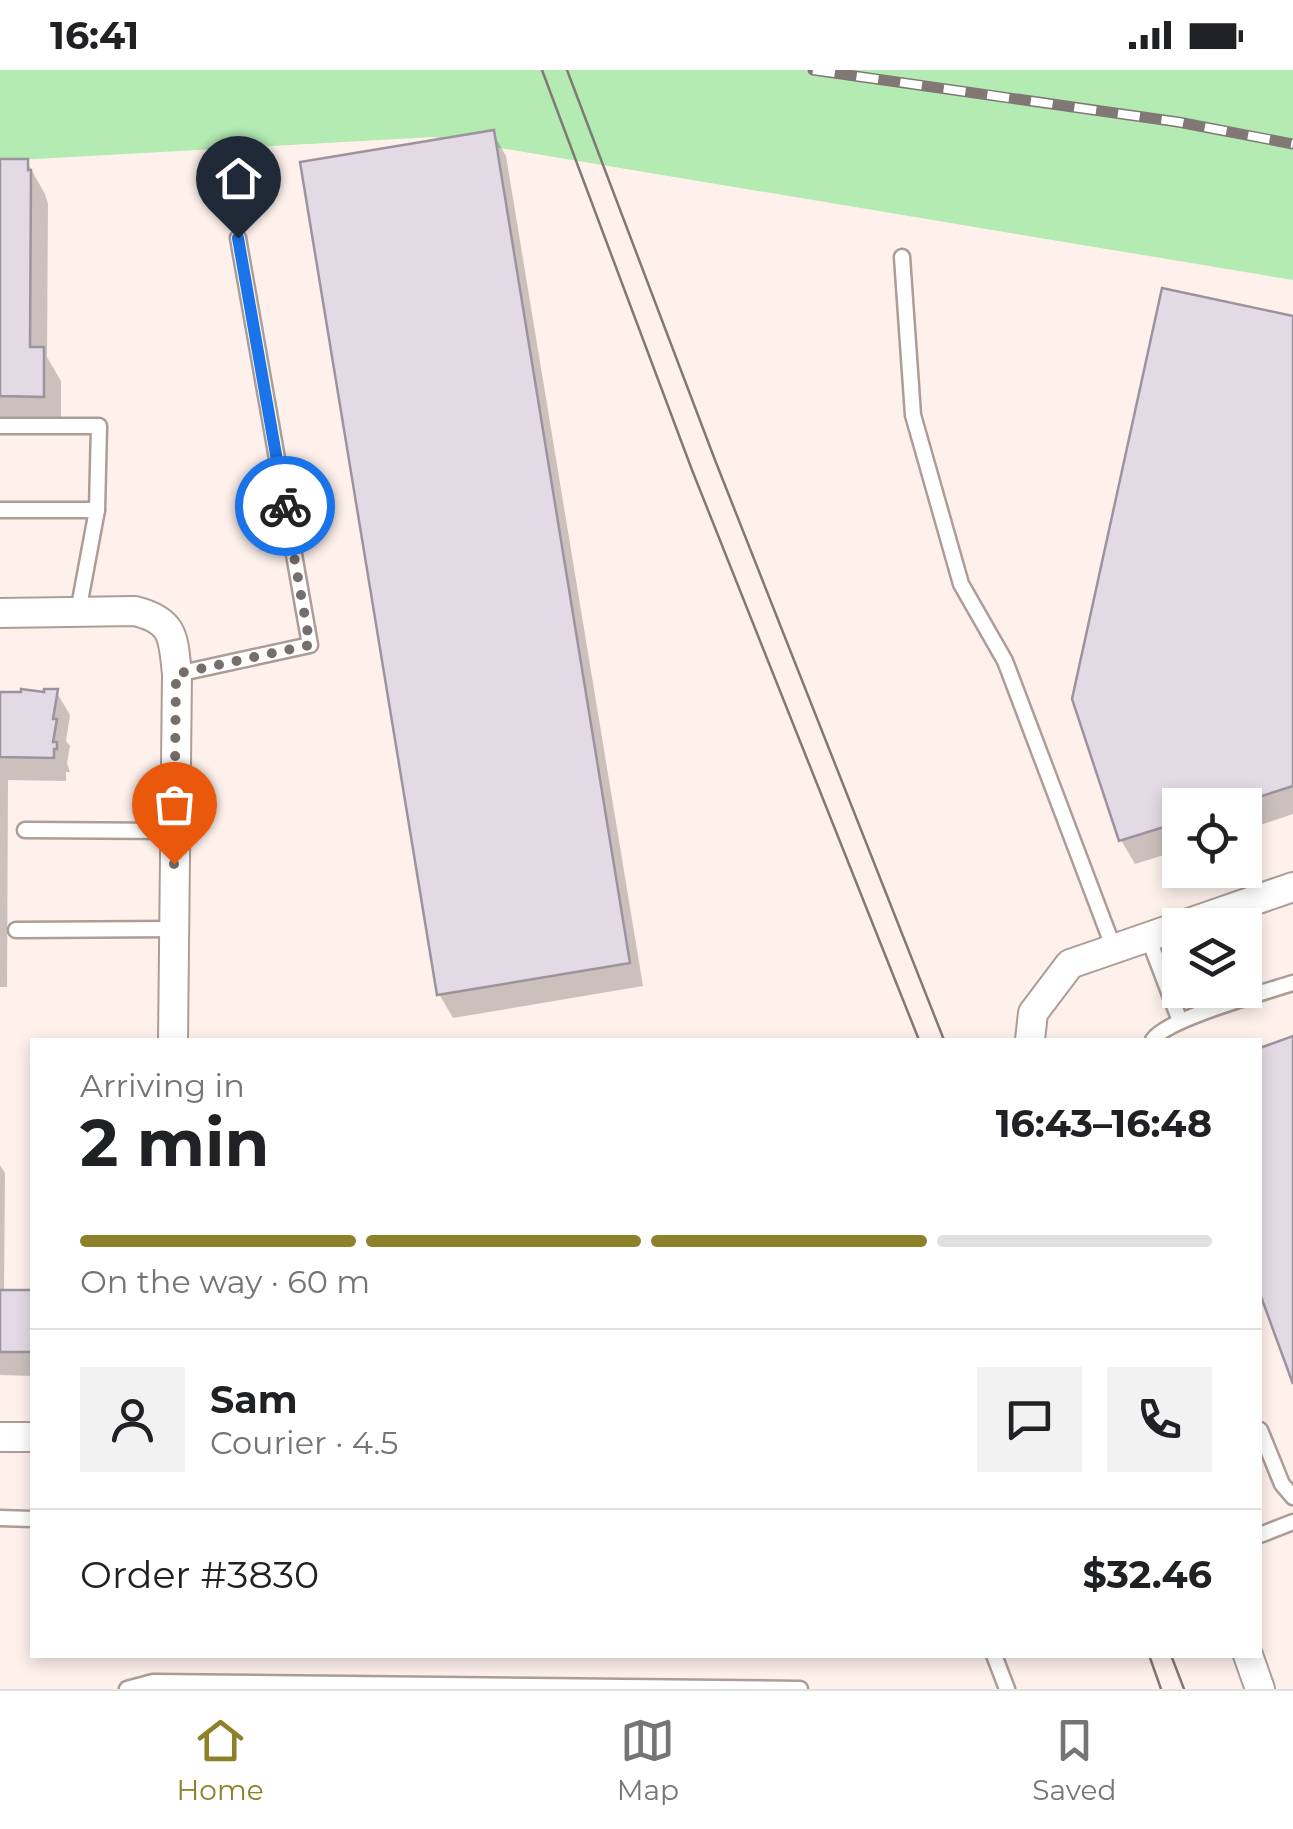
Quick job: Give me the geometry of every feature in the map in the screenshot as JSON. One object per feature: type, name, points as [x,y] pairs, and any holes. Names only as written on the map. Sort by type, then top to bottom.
[{"type":"street","points":[[0,613],[135,610],[156,616],[173,635],[173,1038]]},
{"type":"street","points":[[1231,908],[1293,886]]},
{"type":"street","points":[[1030,1038],[1033,1014],[1070,964],[1162,932]]},
{"type":"street","points":[[0,1437],[30,1437]]},
{"type":"street","points":[[1249,1658],[1260,1689]]},
{"type":"lane","points":[[176,674],[310,645],[238,238]]},
{"type":"lane","points":[[902,257],[913,415],[961,584],[1005,660],[1114,949]]},
{"type":"lane","points":[[0,426],[99,426],[97,510],[78,612]]},
{"type":"lane","points":[[0,510],[97,510]]},
{"type":"lane","points":[[25,830],[175,831]]},
{"type":"lane","points":[[16,930],[174,929]]},
{"type":"lane","points":[[1148,937],[1180,1021]]},
{"type":"lane","points":[[1154,1038],[1180,1021],[1293,983]]},
{"type":"lane","points":[[1262,1435],[1282,1484],[1293,1498]]},
{"type":"lane","points":[[0,1518],[30,1519]]},
{"type":"lane","points":[[1262,1534],[1293,1522]]},
{"type":"lane","points":[[995,1658],[1006,1689]]},
{"type":"lane","points":[[127,1689],[152,1682],[800,1689]]},
{"type":"green space","points":[[0,70],[1293,70],[1293,280],[434,137],[0,161]]},
{"type":"building","points":[[494,130],[630,963],[437,995],[300,162]]},
{"type":"building","points":[[0,159],[28,159],[31,170],[30,347],[44,347],[44,397],[0,396]]},
{"type":"building","points":[[1162,288],[1293,316],[1293,786],[1262,796],[1262,788],[1162,788],[1162,828],[1119,841],[1072,699]]},
{"type":"building","points":[[58,689],[53,719],[57,719],[54,758],[0,757],[0,692]]},
{"type":"building","points":[[1293,1036],[1293,1384],[1262,1299],[1262,1047]]},
{"type":"building","points":[[0,1290],[30,1290],[30,1352],[0,1352]]},
{"type":"tram line","points":[[542,70],[692,470],[918,1038]]},
{"type":"tram line","points":[[567,70],[715,460],[943,1038]]},
{"type":"tram line","points":[[1150,1658],[1161,1689]]},
{"type":"tram line","points":[[1172,1658],[1184,1689]]},
{"type":"railway","points":[[813,70],[1178,122],[1293,144]]},
{"type":"way so far","points":[[174,864],[176,674],[310,645],[285,506]]},
{"type":"route","points":[[238,238],[285,506]]}]
